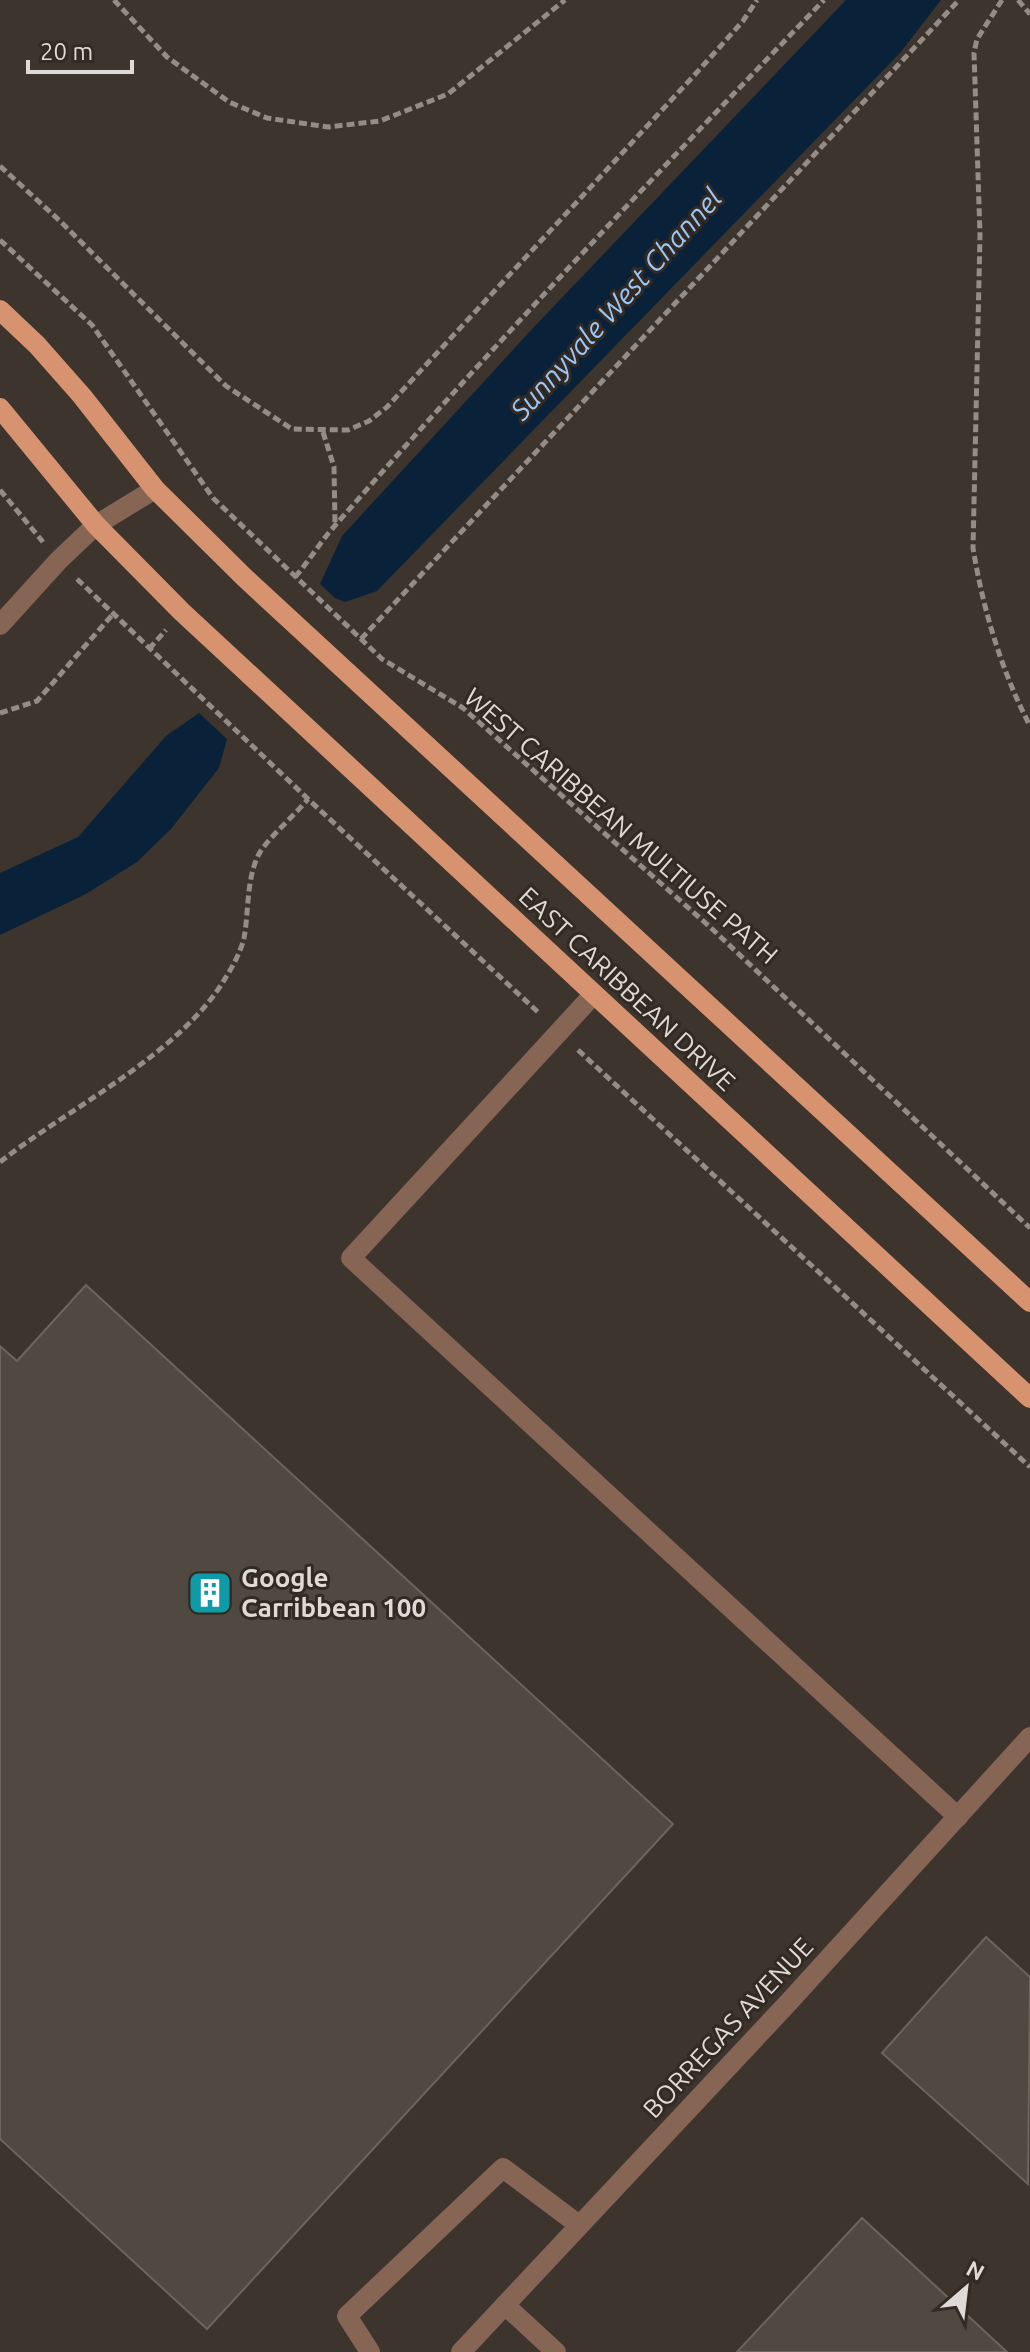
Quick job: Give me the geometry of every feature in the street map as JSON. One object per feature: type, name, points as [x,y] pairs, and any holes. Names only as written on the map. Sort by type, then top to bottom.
[{"type":"main road","name":"EAST CARIBBEAN DRIVE","points":[[0,310],[37,345],[82,396],[155,489],[245,578],[1030,1302]]},
{"type":"main road","name":"EAST CARIBBEAN DRIVE","points":[[0,408],[96,525],[188,618],[1030,1398]]},
{"type":"street","points":[[0,625],[59,560],[96,525],[155,489]]},
{"type":"street","points":[[594,994],[351,1258],[958,1817]]},
{"type":"street","name":"BORREGAS AVENUE","points":[[461,2352],[788,2003],[1030,1737]]},
{"type":"street","points":[[370,2352],[347,2316],[503,2168],[579,2225]]},
{"type":"street","points":[[505,2305],[556,2352]]},
{"type":"path","points":[[114,0],[167,57],[229,102],[267,118],[328,127],[380,121],[448,94],[565,0]]},
{"type":"path","points":[[0,166],[60,221],[226,386],[292,429],[323,432],[348,430],[369,421],[387,407],[700,69],[743,21],[757,0]]},
{"type":"path","points":[[273,603],[335,526],[656,175],[824,0]]},
{"type":"path","points":[[338,662],[959,0]]},
{"type":"path","points":[[1002,0],[977,39],[974,53],[980,235],[973,548],[980,594],[997,648],[1030,726]]},
{"type":"path","points":[[1018,0],[1030,14]]},
{"type":"path","name":"WEST CARIBBEAN MULTIUSE PATH","points":[[0,240],[92,325],[213,498],[382,659],[463,708],[710,927],[1030,1228]]},
{"type":"path","points":[[323,432],[334,467],[335,526]]},
{"type":"path","points":[[0,490],[36,535]]},
{"type":"path","points":[[0,713],[37,701],[113,614]]},
{"type":"path","points":[[0,1162],[35,1134],[143,1062],[197,1016],[226,978],[243,941],[259,854],[308,799]]},
{"type":"water","name":"Sunnyvale West Channel","points":[[846,0],[941,0],[900,53],[377,591],[345,602],[335,598],[320,584],[342,536],[534,327]]},
{"type":"water","points":[[199,713],[227,739],[219,768],[171,829],[137,862],[86,894],[0,935],[0,873],[78,837],[166,736]]},
{"type":"building","name":"Google Carribbean 100","points":[[86,1285],[673,1824],[207,2329],[0,2139],[0,1346],[17,1361]]},
{"type":"building","points":[[986,1937],[1030,1977],[1028,2184],[882,2053]]},
{"type":"building","points":[[862,2218],[1007,2352],[737,2352]]},
{"type":"place","name":"Google Carribbean 100","points":[[210,1593]]}]
